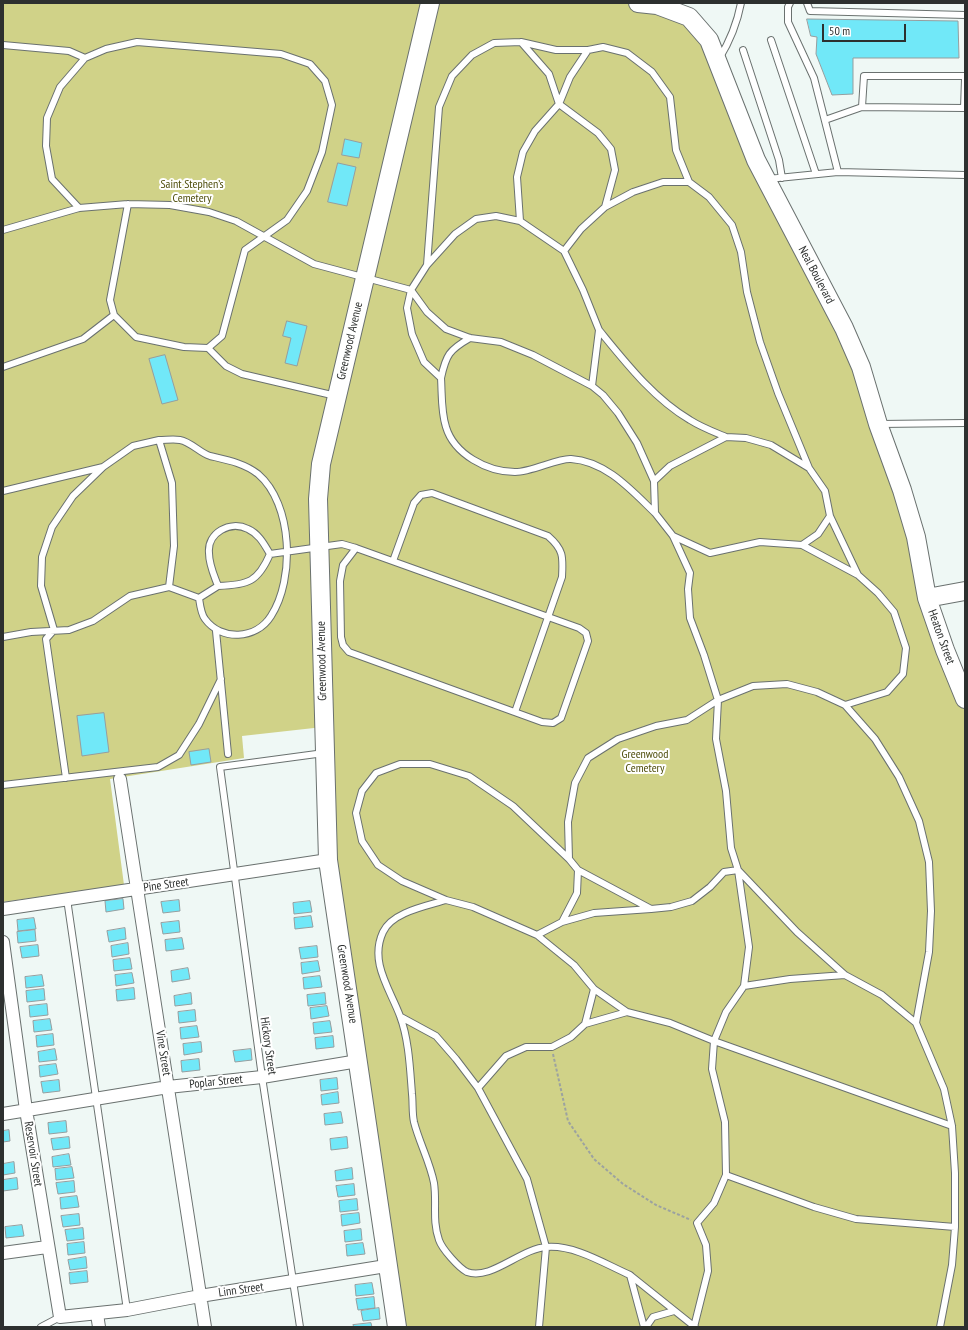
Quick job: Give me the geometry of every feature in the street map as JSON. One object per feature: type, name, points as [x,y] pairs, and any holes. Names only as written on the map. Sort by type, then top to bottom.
[{"type":"street","name":"Greenwood Avenue","points":[[397,1327],[386,1266],[358,1061],[328,860],[318,499],[321,464],[430,3]]},
{"type":"street","name":"Neal Boulevard","points":[[638,3],[657,5],[689,17],[709,40],[756,160],[774,178],[861,367],[878,424],[902,490],[916,537],[927,598]]},
{"type":"street","points":[[927,598],[965,591]]},
{"type":"street","name":"Heaton Street","points":[[927,598],[945,650],[965,699]]},
{"type":"street","name":"Vine Street","points":[[120,779],[205,1327]]},
{"type":"street","name":"Pine Street","points":[[3,909],[328,860]]},
{"type":"street","name":"Reservoir Street","points":[[3,942],[5,969],[26,1110],[47,1246],[60,1317]]},
{"type":"street","name":"Poplar Street","points":[[3,1114],[168,1087],[262,1077],[358,1061]]},
{"type":"street","points":[[3,1253],[47,1246]]},
{"type":"street","name":"Linn Street","points":[[97,1314],[386,1266]]},
{"type":"street","points":[[60,1317],[97,1314],[99,1327]]},
{"type":"lane","points":[[717,62],[733,34],[738,20],[741,3]]},
{"type":"lane","points":[[790,3],[788,7],[788,22],[814,78],[838,172]]},
{"type":"lane","points":[[807,3],[810,11],[965,15]]},
{"type":"lane","points":[[771,40],[816,174]]},
{"type":"lane","points":[[79,208],[52,179],[46,146],[47,118],[60,87],[84,58],[106,49],[137,42],[281,54],[310,64],[325,81],[332,105],[322,152],[307,191],[287,220],[245,250],[222,336],[208,348]]},
{"type":"lane","points":[[521,42],[549,74],[559,104],[598,133],[611,149],[615,170],[605,207]]},
{"type":"lane","points":[[427,265],[439,107],[452,76],[472,55],[494,43],[521,42],[556,50],[588,50],[603,47],[627,53],[652,72],[670,97],[676,150],[689,182],[709,197],[732,226],[741,252],[747,292],[760,342],[778,393],[809,468],[825,491],[830,516],[858,575]]},
{"type":"lane","points":[[3,44],[69,51],[84,58]]},
{"type":"lane","points":[[520,221],[517,177],[524,152],[536,131],[559,104],[570,77],[588,50]]},
{"type":"lane","points":[[743,50],[779,160],[774,178],[838,172],[965,175]]},
{"type":"lane","points":[[825,120],[862,107],[964,108],[965,77],[864,76],[862,107]]},
{"type":"lane","points":[[564,251],[580,230],[605,207],[633,192],[663,182],[689,182]]},
{"type":"lane","points":[[128,204],[110,300],[114,315],[136,337],[184,347],[208,348],[226,366],[242,374],[337,397]]},
{"type":"lane","points":[[3,230],[79,208],[128,204],[170,205],[209,212],[236,221],[280,244],[293,254],[314,264],[411,290],[427,312],[446,329],[470,338],[501,342],[533,355],[592,386],[603,395],[618,413],[637,443],[654,482],[655,513]]},
{"type":"lane","points":[[441,378],[424,362],[412,334],[408,308],[411,290],[427,265],[456,234],[476,219],[496,216],[520,221],[564,251],[583,290],[599,330],[633,371],[666,404],[691,421],[726,437],[746,438],[771,445],[809,468]]},
{"type":"lane","points":[[3,367],[83,339],[114,315]]},
{"type":"lane","points":[[592,386],[599,330]]},
{"type":"lane","points":[[446,900],[398,915],[383,931],[378,956],[381,975],[401,1017],[409,1059],[414,1121],[434,1183],[434,1221],[440,1242],[454,1261],[467,1272],[484,1273],[501,1266],[527,1250],[546,1247],[561,1247],[590,1257],[630,1275],[695,1327],[708,1271],[706,1245],[697,1223],[714,1203],[726,1175],[725,1122],[712,1069],[714,1041],[726,1012],[744,986],[749,947],[738,870],[731,848],[726,791],[716,739],[718,700],[704,655],[690,618],[688,589],[690,572],[673,536],[655,513],[622,481],[593,464],[570,458],[539,468],[515,472],[486,467],[458,449],[446,427],[441,378],[444,363],[453,348],[470,338]]},
{"type":"lane","points":[[878,424],[965,423]]},
{"type":"lane","points":[[654,482],[670,466],[726,437]]},
{"type":"lane","points":[[159,440],[172,483],[174,546],[169,587]]},
{"type":"lane","points":[[54,630],[40,586],[42,557],[52,527],[73,496],[103,467],[133,446],[159,440],[181,440],[208,455],[240,464],[258,475],[277,502],[284,521],[288,552],[283,590],[271,616],[256,631],[237,636],[216,631],[203,618],[199,598]]},
{"type":"lane","points":[[3,491],[103,467]]},
{"type":"lane","points":[[394,562],[414,503],[421,495],[432,493],[548,536],[558,544],[563,558],[562,578],[515,712]]},
{"type":"lane","points":[[802,545],[818,534],[830,516]]},
{"type":"lane","points":[[218,586],[211,568],[208,552],[212,538],[221,530],[234,525],[247,528],[259,536],[270,554]]},
{"type":"lane","points":[[673,536],[710,553],[760,542],[802,545],[858,575],[878,593],[894,612],[906,648],[904,674],[887,692],[845,705]]},
{"type":"lane","points":[[270,554],[342,544],[356,548],[579,628],[586,633],[588,642],[561,718],[553,723],[542,722],[349,652],[343,645],[341,637],[340,582],[343,565],[356,548]]},
{"type":"lane","points":[[199,598],[218,586],[236,585],[252,580],[263,570],[270,554]]},
{"type":"lane","points":[[3,636],[54,630],[69,630],[93,621],[130,596],[169,587],[199,598]]},
{"type":"lane","points":[[54,630],[46,639],[66,778]]},
{"type":"lane","points":[[216,631],[228,754]]},
{"type":"lane","points":[[3,785],[158,767],[179,755],[198,724],[221,680]]},
{"type":"lane","points":[[569,858],[568,822],[575,783],[588,758],[618,738],[656,726],[688,720],[718,700],[753,686],[786,684],[817,692],[845,705],[875,739],[899,778],[920,822],[929,862],[931,911],[929,952],[916,1023]]},
{"type":"lane","name":"Hickory Street","points":[[300,1327],[233,874],[220,767],[324,753]]},
{"type":"lane","points":[[651,909],[578,870],[569,858],[513,806],[469,776],[430,764],[400,764],[376,773],[362,790],[356,813],[362,840],[378,865],[402,882],[446,900],[473,907],[538,935],[574,965],[594,989],[627,1012],[670,1023],[714,1041],[952,1126]]},
{"type":"lane","points":[[562,922],[577,893],[578,870]]},
{"type":"lane","points":[[538,935],[562,922],[594,913],[671,907],[692,901],[710,887],[724,872],[738,870]]},
{"type":"lane","points":[[738,870],[797,932],[845,975],[882,995],[916,1023],[944,1088],[952,1126],[956,1227],[952,1266],[940,1327]]},
{"type":"lane","points":[[67,899],[127,1310]]},
{"type":"lane","points":[[744,986],[790,979],[845,975]]},
{"type":"lane","points":[[585,1024],[594,989]]},
{"type":"lane","points":[[478,1088],[506,1056],[526,1047],[552,1047],[570,1037],[585,1024],[627,1012]]},
{"type":"lane","points":[[401,1017],[436,1036],[478,1088],[527,1180],[546,1247],[539,1327]]},
{"type":"lane","points":[[726,1175],[807,1205],[856,1218],[956,1227]]},
{"type":"lane","points":[[630,1275],[645,1327]]},
{"type":"lane","points":[[645,1327],[653,1317],[674,1311]]},
{"type":"lane","points":[[42,1327],[60,1317]]},
{"type":"path","points":[[552,1047],[568,1121],[594,1159],[623,1184],[656,1205],[697,1223]]},
{"type":"green space","name":"Greenwood Cemetery","points":[[3,3],[638,3],[689,17],[844,328],[965,699],[965,1327],[397,1327],[328,860],[323,727],[242,736],[244,758],[110,779],[124,885],[3,902]]},
{"type":"building","points":[[807,19],[958,21],[959,58],[853,58],[853,94],[832,95],[816,54],[817,37],[811,36]]},
{"type":"building","points":[[345,139],[362,143],[359,158],[342,155]]},
{"type":"building","points":[[338,163],[356,167],[347,206],[328,202]]},
{"type":"building","points":[[287,321],[307,326],[297,366],[285,363],[291,338],[283,336]]},
{"type":"building","points":[[165,355],[178,400],[162,404],[149,359]]},
{"type":"building","points":[[104,713],[109,752],[82,756],[77,716]]},
{"type":"building","points":[[209,749],[211,762],[191,765],[189,752]]},
{"type":"building","points":[[123,899],[124,909],[106,912],[105,901]]},
{"type":"building","points":[[179,900],[180,911],[163,913],[161,902]]},
{"type":"building","points":[[310,901],[312,912],[294,914],[293,903]]},
{"type":"building","points":[[311,916],[313,927],[295,929],[294,918]]},
{"type":"building","points":[[34,918],[36,929],[18,931],[17,920]]},
{"type":"building","points":[[179,921],[180,932],[163,934],[161,923]]},
{"type":"building","points":[[125,928],[126,939],[109,942],[107,931]]},
{"type":"building","points":[[35,930],[36,941],[18,943],[17,932]]},
{"type":"building","points":[[182,938],[184,949],[166,951],[165,940]]},
{"type":"building","points":[[128,943],[129,954],[112,957],[111,946]]},
{"type":"building","points":[[38,945],[39,956],[22,958],[20,947]]},
{"type":"building","points":[[317,946],[318,957],[301,959],[299,948]]},
{"type":"building","points":[[130,958],[132,969],[114,971],[113,960]]},
{"type":"building","points":[[318,961],[320,971],[302,974],[301,963]]},
{"type":"building","points":[[188,968],[190,979],[172,982],[171,971]]},
{"type":"building","points":[[132,973],[134,983],[116,986],[115,975]]},
{"type":"building","points":[[42,975],[44,986],[26,988],[25,977]]},
{"type":"building","points":[[320,976],[322,987],[304,989],[303,978]]},
{"type":"building","points":[[134,988],[135,999],[117,1001],[116,990]]},
{"type":"building","points":[[44,989],[45,1000],[27,1002],[26,991]]},
{"type":"building","points":[[191,993],[192,1004],[175,1006],[174,996]]},
{"type":"building","points":[[325,993],[326,1004],[308,1006],[307,995]]},
{"type":"building","points":[[47,1004],[48,1015],[30,1017],[29,1006]]},
{"type":"building","points":[[327,1006],[329,1016],[311,1019],[310,1008]]},
{"type":"building","points":[[195,1010],[196,1021],[179,1023],[178,1012]]},
{"type":"building","points":[[50,1019],[52,1030],[34,1032],[33,1021]]},
{"type":"building","points":[[330,1021],[332,1032],[314,1034],[313,1023]]},
{"type":"building","points":[[197,1026],[199,1037],[181,1039],[180,1028]]},
{"type":"building","points":[[53,1034],[54,1045],[37,1047],[36,1036]]},
{"type":"building","points":[[333,1036],[334,1047],[316,1049],[315,1038]]},
{"type":"building","points":[[201,1042],[202,1052],[184,1055],[183,1044]]},
{"type":"building","points":[[55,1049],[57,1060],[39,1062],[38,1052]]},
{"type":"building","points":[[251,1049],[252,1060],[235,1062],[233,1051]]},
{"type":"building","points":[[199,1059],[200,1070],[182,1072],[181,1061]]},
{"type":"building","points":[[56,1064],[58,1074],[40,1077],[39,1066]]},
{"type":"building","points":[[337,1078],[338,1089],[321,1091],[320,1080]]},
{"type":"building","points":[[59,1080],[60,1091],[43,1093],[41,1082]]},
{"type":"building","points":[[338,1092],[339,1103],[322,1105],[321,1095]]},
{"type":"building","points":[[341,1112],[343,1123],[325,1125],[324,1114]]},
{"type":"building","points":[[66,1121],[67,1132],[49,1134],[48,1123]]},
{"type":"building","points":[[9,1130],[10,1141],[3,1142],[3,1131]]},
{"type":"building","points":[[69,1137],[70,1148],[53,1150],[51,1139]]},
{"type":"building","points":[[347,1137],[348,1148],[331,1150],[330,1139]]},
{"type":"building","points":[[69,1154],[71,1165],[53,1167],[52,1157]]},
{"type":"building","points":[[14,1162],[15,1173],[3,1175],[3,1164]]},
{"type":"building","points":[[72,1167],[74,1178],[56,1180],[55,1169]]},
{"type":"building","points":[[352,1168],[353,1179],[336,1181],[335,1171]]},
{"type":"building","points":[[17,1178],[18,1189],[3,1191],[3,1180]]},
{"type":"building","points":[[74,1181],[75,1192],[58,1194],[56,1183]]},
{"type":"building","points":[[354,1184],[355,1195],[338,1197],[336,1186]]},
{"type":"building","points":[[77,1196],[79,1207],[61,1209],[60,1198]]},
{"type":"building","points":[[357,1199],[358,1210],[340,1212],[339,1201]]},
{"type":"building","points":[[359,1213],[360,1223],[342,1226],[341,1215]]},
{"type":"building","points":[[79,1214],[80,1225],[63,1227],[61,1216]]},
{"type":"building","points":[[22,1225],[24,1236],[6,1238],[5,1227]]},
{"type":"building","points":[[83,1228],[84,1239],[67,1241],[65,1230]]},
{"type":"building","points":[[361,1229],[362,1240],[345,1242],[344,1231]]},
{"type":"building","points":[[84,1242],[85,1253],[68,1255],[67,1244]]},
{"type":"building","points":[[363,1243],[365,1254],[347,1256],[346,1245]]},
{"type":"building","points":[[86,1257],[87,1268],[70,1270],[68,1260]]},
{"type":"building","points":[[87,1271],[88,1282],[70,1284],[69,1273]]},
{"type":"building","points":[[372,1283],[374,1294],[356,1296],[355,1285]]},
{"type":"building","points":[[374,1297],[375,1308],[358,1310],[356,1299]]},
{"type":"building","points":[[379,1308],[380,1319],[363,1321],[361,1311]]},
{"type":"building","points":[[371,1323],[372,1327],[354,1327],[353,1325]]},
{"type":"park label","name":"Saint Stephen’s Cemetery","points":[[192,192]]}]
